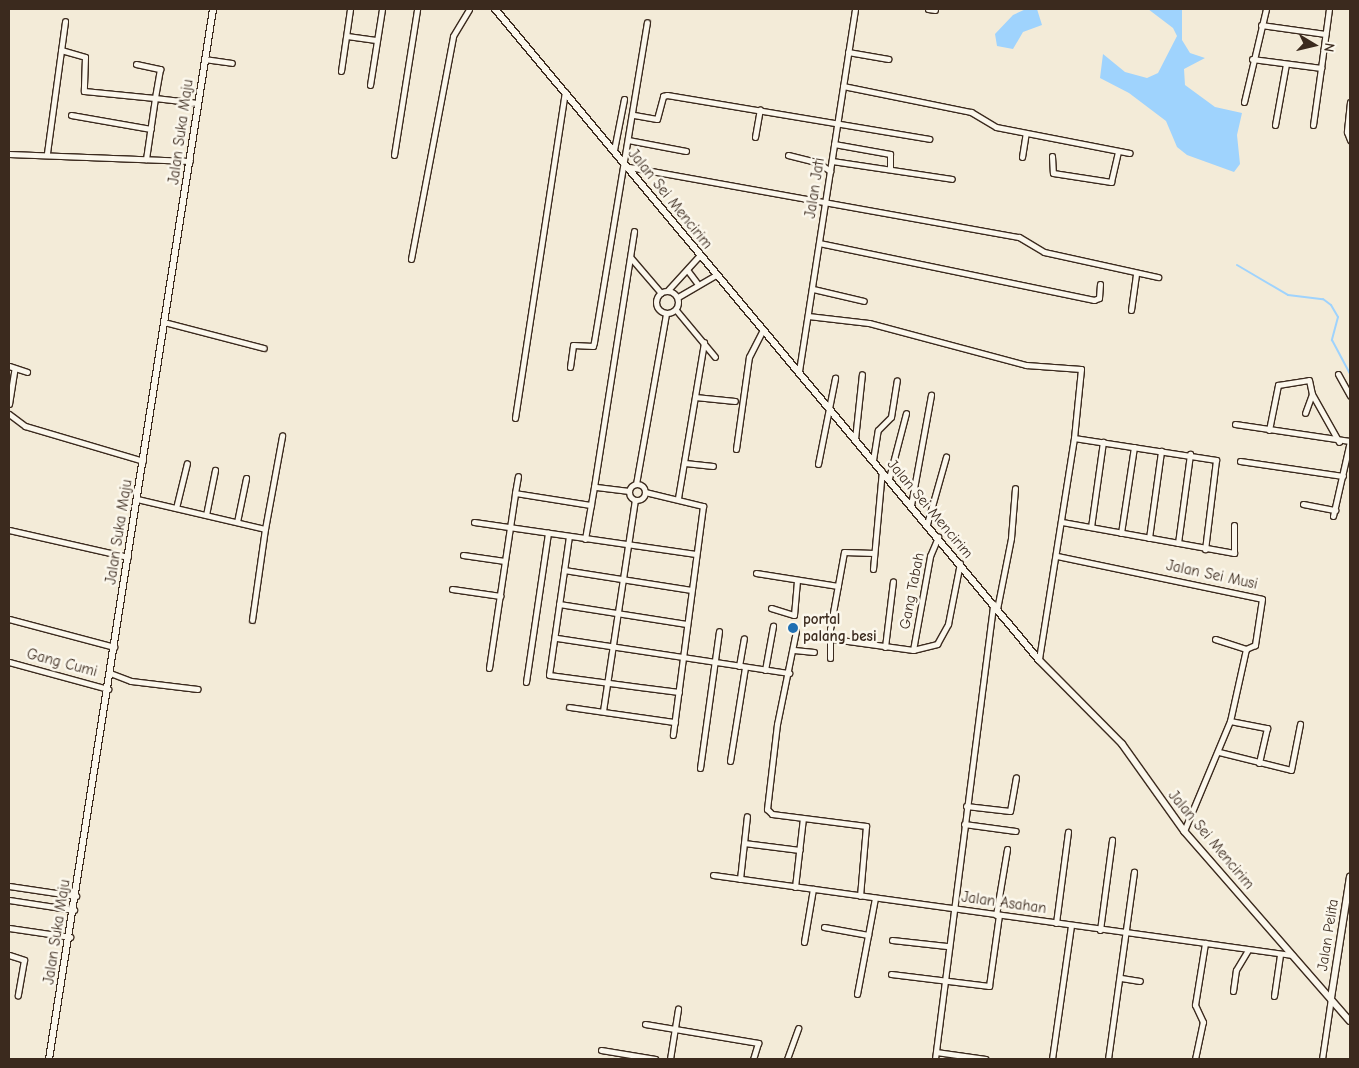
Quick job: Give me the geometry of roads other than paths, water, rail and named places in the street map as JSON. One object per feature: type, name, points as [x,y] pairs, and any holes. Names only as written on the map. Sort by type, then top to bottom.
[{"type":"street","name":"Jalan Suka Maju","points":[[50,1059],[213,9]]},
{"type":"street","points":[[341,71],[350,9]]},
{"type":"street","points":[[370,85],[382,9]]},
{"type":"street","points":[[394,155],[417,9]]},
{"type":"street","points":[[410,259],[453,36],[469,9]]},
{"type":"street","name":"Jalan Sei Mencirim","points":[[495,9],[614,150],[762,332],[799,371],[1039,660],[1122,744],[1184,831],[1350,1021]]},
{"type":"street","name":"Jalan Jati","points":[[799,371],[855,9]]},
{"type":"street","points":[[928,9],[935,10]]},
{"type":"street","points":[[1244,102],[1252,59],[1266,9]]},
{"type":"street","points":[[1313,125],[1329,9]]},
{"type":"street","points":[[47,153],[65,21]]},
{"type":"street","points":[[570,367],[573,345],[593,346],[594,342],[626,165],[628,140],[634,115],[648,22]]},
{"type":"street","points":[[1262,25],[1325,34]]},
{"type":"street","points":[[347,36],[376,40]]},
{"type":"street","points":[[61,50],[85,57],[84,91],[198,103]]},
{"type":"street","points":[[848,52],[888,59]]},
{"type":"street","points":[[204,59],[232,63]]},
{"type":"street","points":[[1252,59],[1321,68]]},
{"type":"street","points":[[136,64],[160,69],[146,159]]},
{"type":"street","points":[[1275,125],[1286,64]]},
{"type":"street","points":[[843,86],[971,112],[981,115],[996,127],[1130,153]]},
{"type":"street","points":[[515,418],[565,92]]},
{"type":"street","points":[[634,115],[657,119],[663,96],[667,95],[837,120],[929,139]]},
{"type":"street","points":[[614,150],[624,99]]},
{"type":"street","points":[[1350,102],[1347,132],[1350,140]]},
{"type":"street","points":[[755,137],[760,109]]},
{"type":"street","points":[[71,115],[151,129]]},
{"type":"street","points":[[1022,157],[1026,133]]},
{"type":"street","points":[[628,140],[686,151]]},
{"type":"street","points":[[834,144],[890,154],[890,169]]},
{"type":"street","points":[[1052,156],[1053,173],[1111,182],[1118,152]]},
{"type":"street","points":[[9,154],[47,153],[190,162]]},
{"type":"street","points":[[788,155],[820,162],[830,171]]},
{"type":"street","points":[[832,161],[952,179]]},
{"type":"street","points":[[626,165],[826,200],[1019,237],[1044,252],[1158,277]]},
{"type":"street","points":[[585,539],[634,231]]},
{"type":"street","points":[[819,242],[1094,300],[1099,298],[1100,284]]},
{"type":"street","points":[[666,314],[656,303],[661,292],[668,290],[688,271],[699,256]]},
{"type":"street","points":[[631,258],[661,292]]},
{"type":"street","points":[[688,271],[697,283]]},
{"type":"street","points":[[1130,310],[1136,273]]},
{"type":"street","points":[[715,356],[676,310],[678,297],[697,283],[716,275]]},
{"type":"street","points":[[812,289],[864,301]]},
{"type":"street","points":[[668,290],[678,297]]},
{"type":"street","points":[[666,314],[676,310]]},
{"type":"street","points":[[629,491],[636,484],[666,314]]},
{"type":"street","points":[[808,316],[869,323],[1026,365],[1078,367],[1082,377],[1074,438],[1057,556],[1039,660]]},
{"type":"street","points":[[164,322],[264,348]]},
{"type":"street","points":[[736,449],[749,357],[762,332]]},
{"type":"street","points":[[678,498],[704,342]]},
{"type":"street","points":[[9,366],[27,372]]},
{"type":"street","points":[[9,404],[15,368]]},
{"type":"street","points":[[855,439],[862,374]]},
{"type":"street","points":[[1338,374],[1350,396]]},
{"type":"street","points":[[818,464],[835,378]]},
{"type":"street","points":[[1269,430],[1278,385],[1306,378],[1312,394],[1339,442]]},
{"type":"street","points":[[873,460],[878,430],[891,417],[897,380]]},
{"type":"street","points":[[1304,413],[1312,394]]},
{"type":"street","points":[[911,504],[931,395]]},
{"type":"street","points":[[695,396],[735,401]]},
{"type":"street","points":[[9,414],[25,426],[143,460]]},
{"type":"street","points":[[889,478],[906,414]]},
{"type":"street","points":[[1235,424],[1339,442],[1350,441],[1334,513],[1303,504]]},
{"type":"street","points":[[252,620],[265,529],[282,436]]},
{"type":"street","points":[[1074,438],[1190,454],[1217,463],[1205,549]]},
{"type":"street","points":[[1091,527],[1103,442]]},
{"type":"street","points":[[1121,533],[1134,447]]},
{"type":"street","points":[[1149,538],[1161,451]]},
{"type":"street","points":[[1178,544],[1190,454]]},
{"type":"street","points":[[927,524],[946,457]]},
{"type":"street","points":[[1240,460],[1343,476]]},
{"type":"street","points":[[176,508],[187,463]]},
{"type":"street","points":[[685,463],[713,466]]},
{"type":"street","points":[[206,515],[215,470]]},
{"type":"street","points":[[873,569],[882,471]]},
{"type":"street","points":[[489,668],[518,476]]},
{"type":"street","points":[[237,522],[246,478]]},
{"type":"street","points":[[636,484],[645,492],[678,498],[703,506],[686,624],[673,735]]},
{"type":"street","points":[[594,487],[629,491],[635,500],[603,711]]},
{"type":"street","points":[[935,1059],[947,946],[966,806],[995,606],[1012,538],[1015,488]]},
{"type":"street","points":[[635,500],[645,492]]},
{"type":"street","points":[[515,493],[591,505]]},
{"type":"street","points":[[137,499],[265,529]]},
{"type":"street","points":[[474,522],[696,554]]},
{"type":"street","points":[[1062,522],[1234,553],[1234,525]]},
{"type":"street","points":[[9,530],[128,557]]},
{"type":"street","points":[[526,682],[548,533]]},
{"type":"street","points":[[569,536],[559,604],[557,638],[550,676],[679,692]]},
{"type":"street","name":"Gang Tabah","points":[[913,650],[930,556],[938,538]]},
{"type":"street","points":[[830,658],[833,639],[830,629],[845,550],[874,553]]},
{"type":"street","points":[[463,555],[505,561]]},
{"type":"street","name":"Jalan Sei Musi","points":[[1057,556],[1258,596],[1263,604],[1254,645],[1246,649],[1230,721],[1184,831]]},
{"type":"street","points":[[833,639],[913,650],[932,647],[944,636],[960,563]]},
{"type":"street","points":[[564,570],[691,590]]},
{"type":"street","points":[[756,573],[838,586]]},
{"type":"street","points":[[771,608],[794,615],[797,581]]},
{"type":"street","points":[[885,647],[893,581]]},
{"type":"street","points":[[452,589],[500,596]]},
{"type":"street","points":[[559,604],[686,624]]},
{"type":"street","points":[[9,619],[114,647]]},
{"type":"street","points":[[764,670],[773,626]]},
{"type":"street","points":[[700,768],[720,631]]},
{"type":"street","points":[[796,631],[767,809],[772,814],[868,828],[860,896]]},
{"type":"street","points":[[557,638],[683,660],[788,673]]},
{"type":"street","points":[[730,761],[744,638]]},
{"type":"street","points":[[1215,639],[1246,649]]},
{"type":"street","points":[[794,650],[814,652]]},
{"type":"street","name":"Gang Cumi","points":[[9,662],[108,689]]},
{"type":"street","points":[[110,673],[131,681],[198,688]]},
{"type":"street","points":[[569,707],[675,722]]},
{"type":"street","points":[[1230,721],[1266,728],[1259,763]]},
{"type":"street","points":[[1218,752],[1291,770],[1300,724]]},
{"type":"street","points":[[966,806],[1010,811],[1016,778]]},
{"type":"street","points":[[740,879],[747,816]]},
{"type":"street","points":[[795,887],[803,818]]},
{"type":"street","points":[[964,824],[1016,831]]},
{"type":"street","points":[[1056,923],[1068,832]]},
{"type":"street","points":[[1100,930],[1112,840]]},
{"type":"street","points":[[744,844],[800,850]]},
{"type":"street","points":[[891,974],[989,985],[1007,849]]},
{"type":"street","points":[[1108,1059],[1128,934],[1134,872]]},
{"type":"street","name":"Jalan Asahan","points":[[713,875],[1128,934],[1205,943],[1280,955],[1292,955]]},
{"type":"street","name":"Jalan Pelita","points":[[1331,998],[1350,876]]},
{"type":"street","points":[[9,886],[76,896]]},
{"type":"street","points":[[804,942],[813,889]]},
{"type":"street","points":[[857,994],[875,898]]},
{"type":"street","points":[[9,900],[74,910]]},
{"type":"street","points":[[1052,1059],[1071,925]]},
{"type":"street","points":[[824,927],[868,935]]},
{"type":"street","points":[[9,928],[70,936]]},
{"type":"street","points":[[892,940],[947,946]]},
{"type":"street","points":[[1195,1059],[1203,1022],[1195,1006],[1205,943]]},
{"type":"street","points":[[1233,991],[1236,970],[1248,950]]},
{"type":"street","points":[[9,955],[24,960],[18,996]]},
{"type":"street","points":[[1274,996],[1280,955]]},
{"type":"street","points":[[1121,978],[1140,981]]},
{"type":"street","points":[[1322,1059],[1331,998]]},
{"type":"street","points":[[670,1059],[678,1009]]},
{"type":"street","points":[[645,1024],[758,1044],[753,1059]]},
{"type":"street","points":[[787,1059],[798,1028]]},
{"type":"street","points":[[601,1050],[655,1059]]},
{"type":"street","points":[[936,1052],[986,1059]]},
{"type":"water","points":[[1026,9],[1037,9],[1042,25],[1023,32],[1013,49],[997,46],[995,34],[1013,15]]},
{"type":"water","points":[[1148,9],[1182,9],[1182,40],[1190,53],[1205,58],[1184,69],[1185,85],[1215,107],[1242,113],[1237,135],[1240,164],[1234,172],[1187,155],[1177,147],[1166,121],[1129,93],[1100,78],[1103,54],[1125,72],[1147,78],[1158,73],[1177,36],[1173,28]]},
{"type":"waterway","points":[[1237,265],[1288,295],[1323,299],[1331,305],[1338,317],[1332,340],[1350,374]]},
{"type":"place","name":"portal palang besi","points":[[793,628]]}]
